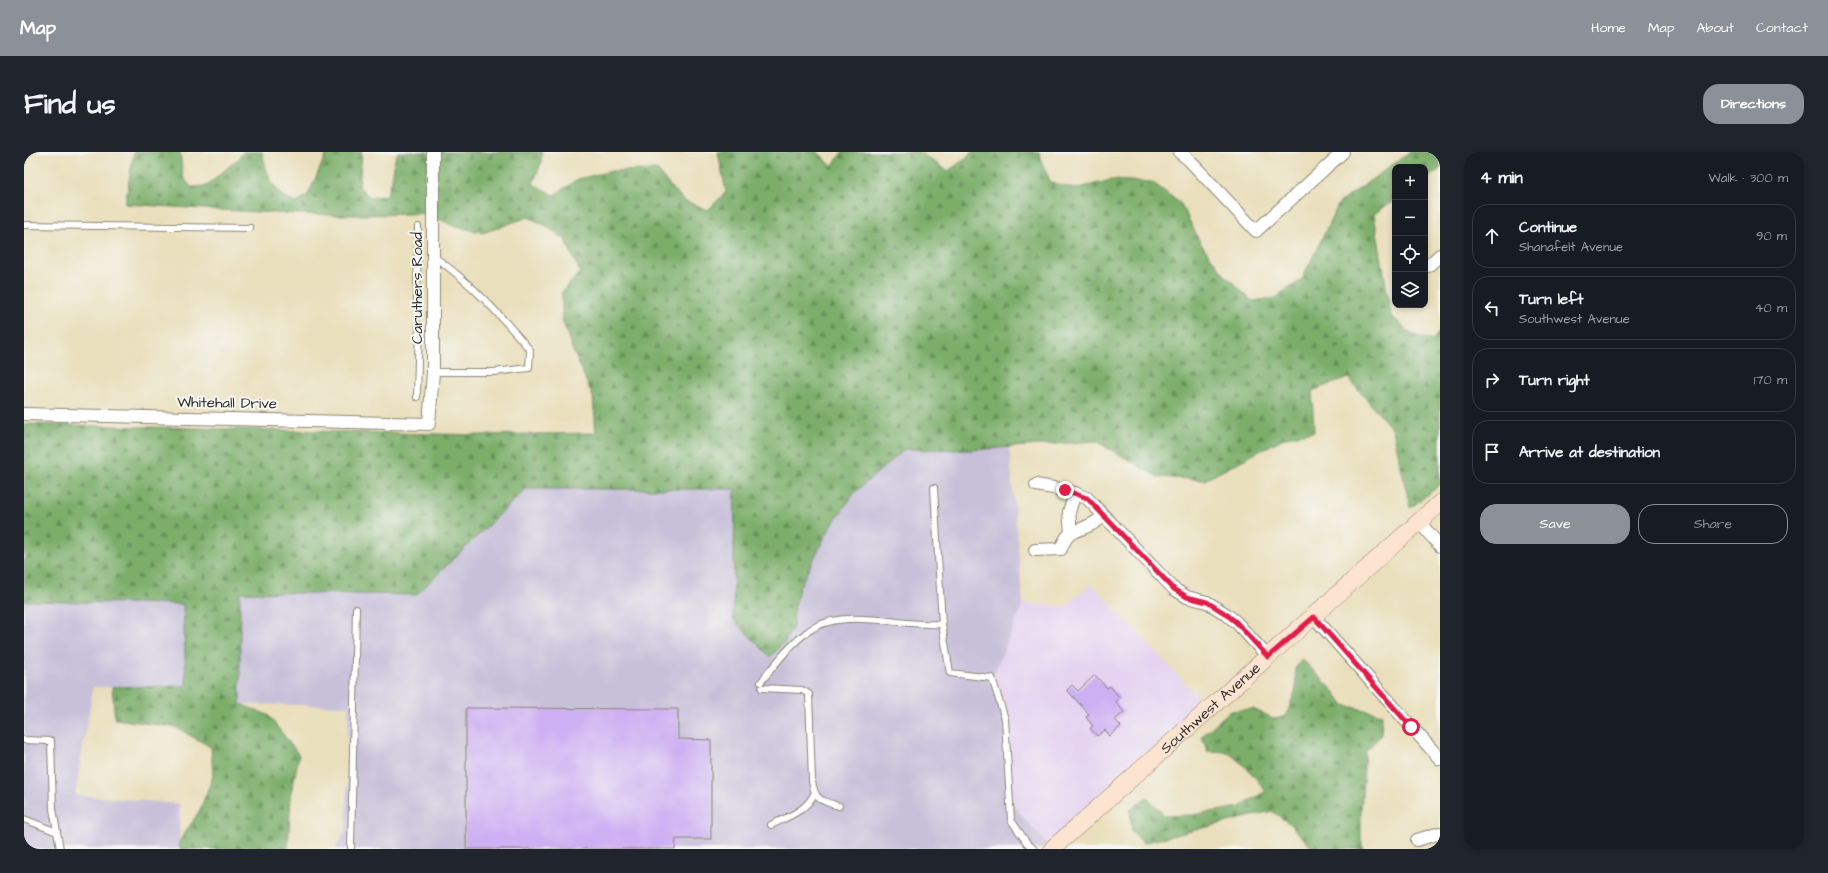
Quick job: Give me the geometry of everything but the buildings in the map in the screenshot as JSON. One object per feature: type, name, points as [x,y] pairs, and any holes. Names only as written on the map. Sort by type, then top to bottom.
[{"type":"street","name":"Caruthers Road","points":[[429,424],[433,372],[433,152]]},
{"type":"street","points":[[1179,152],[1188,159],[1256,231],[1343,152]]},
{"type":"street","points":[[1428,266],[1440,255]]},
{"type":"street","name":"Whitehall Drive","points":[[24,414],[429,424]]},
{"type":"street","points":[[1036,485],[1075,493],[1087,498],[1174,589],[1187,597],[1207,602],[1226,614],[1236,622],[1268,657]]},
{"type":"street","points":[[1071,532],[1070,512],[1075,493]]},
{"type":"street","name":"Southwest Avenue","points":[[1052,849],[1314,617],[1440,503]]},
{"type":"street","points":[[1035,550],[1062,549],[1064,542],[1071,532],[1090,526],[1104,516]]},
{"type":"street","points":[[1419,522],[1440,546]]},
{"type":"street","points":[[1314,617],[1440,759]]},
{"type":"street","points":[[1417,840],[1440,833]]},
{"type":"lane","points":[[24,225],[250,228]]},
{"type":"lane","points":[[417,300],[418,227]]},
{"type":"lane","points":[[418,260],[433,258],[456,272],[502,318],[530,350],[529,368],[494,372],[433,372]]},
{"type":"lane","points":[[417,398],[419,325]]},
{"type":"lane","points":[[418,358],[433,358]]},
{"type":"lane","points":[[934,488],[942,624],[950,674],[992,678],[1005,719],[1011,820],[1027,843],[1034,849]]},
{"type":"lane","points":[[351,849],[356,609]]},
{"type":"lane","points":[[771,825],[800,810],[810,802],[814,794],[812,781],[808,694],[802,690],[762,685],[791,646],[808,631],[824,623],[838,619],[856,618],[921,625],[942,624]]},
{"type":"lane","points":[[24,740],[51,741],[53,809],[60,849]]},
{"type":"lane","points":[[814,794],[821,801],[839,806]]},
{"type":"lane","points":[[24,819],[57,832]]},
{"type":"shaded area","points":[[1009,447],[1023,604],[992,678],[1005,719],[1010,802],[1047,844],[1042,849],[335,849],[346,830],[348,706],[240,704],[240,592],[416,595],[526,489],[735,489],[733,619],[785,642],[793,627],[794,610],[799,588],[829,529],[855,492],[905,449],[971,450]]},
{"type":"shaded area","points":[[1091,584],[1204,703],[1047,844],[1010,802],[992,678],[1023,604],[1066,606]]},
{"type":"shaded area","points":[[24,601],[183,604],[186,687],[93,687],[75,795],[180,804],[179,849],[24,849]]},
{"type":"green space","points":[[134,152],[180,152],[183,177],[191,187],[206,186],[239,158],[243,152],[262,152],[266,169],[276,189],[288,199],[296,203],[308,195],[327,152],[362,152],[359,187],[371,198],[387,195],[398,152],[427,152],[429,155],[424,188],[427,213],[389,215],[314,214],[125,204]]},
{"type":"green space","points":[[433,152],[542,152],[541,163],[533,184],[554,195],[578,179],[612,171],[657,170],[673,190],[685,201],[708,210],[726,192],[718,152],[818,152],[832,166],[842,152],[919,152],[948,171],[969,156],[971,152],[1039,152],[1040,158],[1051,183],[1075,189],[1111,180],[1152,182],[1181,204],[1201,244],[1224,274],[1252,301],[1275,298],[1302,279],[1339,203],[1392,165],[1392,202],[1374,214],[1391,315],[1411,334],[1432,341],[1440,331],[1440,485],[1410,508],[1393,430],[1348,378],[1312,391],[1314,432],[1286,437],[1205,480],[1158,477],[1096,441],[971,450],[905,449],[855,492],[829,529],[799,588],[794,610],[793,627],[785,642],[770,657],[733,619],[735,489],[526,489],[416,595],[240,592],[240,704],[268,715],[299,755],[291,795],[288,849],[180,849],[179,842],[200,810],[213,776],[211,747],[175,727],[115,719],[112,687],[186,686],[183,604],[24,601],[24,424],[479,435],[596,433],[593,397],[571,346],[562,319],[562,292],[580,272],[565,239],[543,224],[528,217],[483,233],[452,225],[433,217]]},
{"type":"green space","points":[[1410,152],[1440,152],[1440,169],[1428,178],[1428,164],[1393,164]]},
{"type":"green space","points":[[1302,659],[1334,691],[1344,705],[1382,714],[1381,735],[1365,752],[1361,809],[1361,838],[1363,849],[1313,849],[1291,825],[1272,811],[1143,843],[1132,831],[1130,810],[1147,797],[1165,816],[1192,815],[1240,807],[1266,791],[1248,769],[1228,752],[1207,751],[1202,736],[1230,711],[1253,709],[1275,719],[1286,716],[1296,689],[1295,669]]},
{"type":"route","points":[[1065,490],[1087,498],[1174,589],[1187,597],[1207,602],[1226,614],[1236,622],[1268,657],[1314,617],[1411,727]]}]
